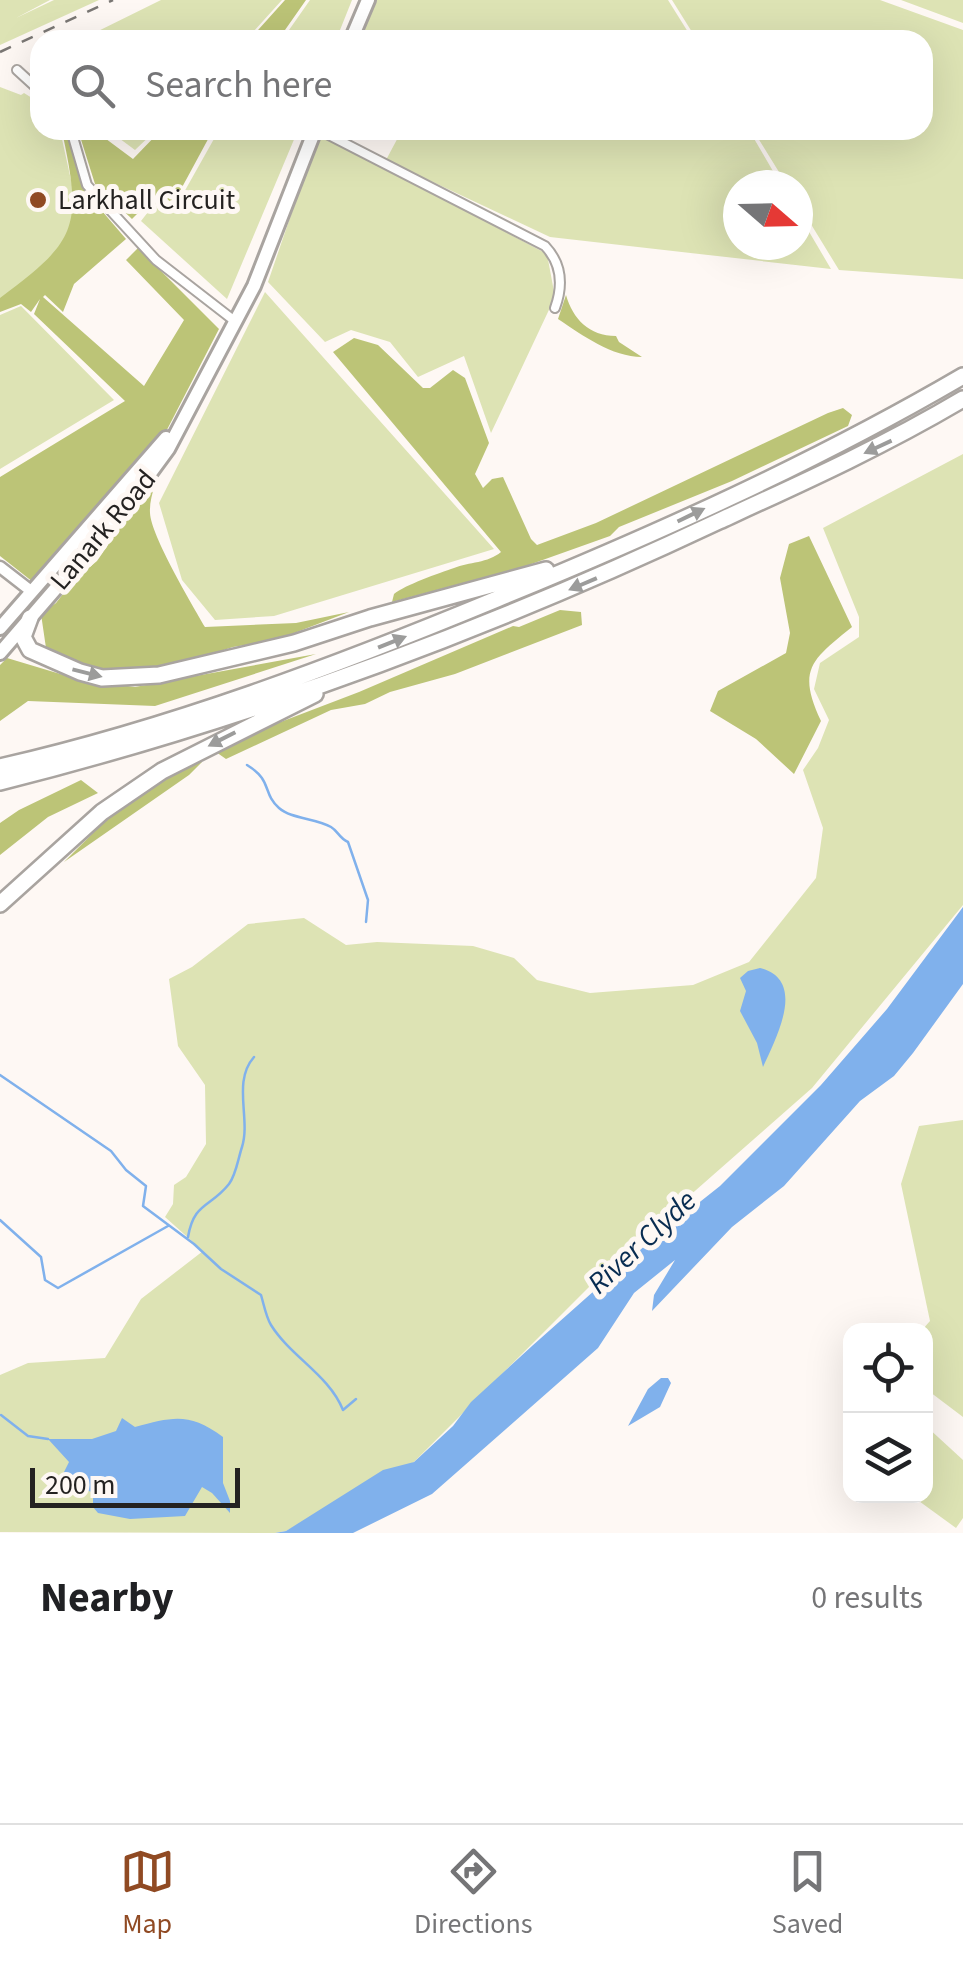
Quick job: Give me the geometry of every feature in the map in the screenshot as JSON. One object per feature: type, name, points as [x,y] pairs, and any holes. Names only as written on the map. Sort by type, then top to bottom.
[{"type":"highway","points":[[0,767],[90,746],[341,663],[612,552],[887,420],[963,376]]},
{"type":"highway","points":[[0,782],[101,756],[373,666],[585,584],[899,437],[963,400]]},
{"type":"highway","points":[[3,639],[102,678],[159,674],[294,643],[370,618],[612,552]]},
{"type":"highway","points":[[30,650],[23,637],[34,613]]},
{"type":"highway","points":[[0,904],[102,812],[162,770],[373,666]]},
{"type":"main road","points":[[355,30],[368,0]]},
{"type":"main road","name":"Lanark Road","points":[[3,639],[34,613],[121,513],[161,459],[237,322],[313,140]]},
{"type":"main road","name":"Lanark Road","points":[[3,639],[31,591],[156,451],[195,400]]},
{"type":"main road","points":[[31,591],[34,613]]},
{"type":"street","points":[[17,70],[30,82]]},
{"type":"street","points":[[74,140],[87,185],[156,260],[237,322]]},
{"type":"street","points":[[337,140],[545,246],[554,255],[560,279],[554,308]]},
{"type":"street","points":[[0,567],[31,591]]},
{"type":"green space","points":[[0,0],[50,0],[16,18],[54,0],[99,0],[30,30],[0,45]]},
{"type":"green space","points":[[161,0],[282,0],[255,30],[100,30]]},
{"type":"green space","points":[[285,0],[306,0],[285,30],[258,30]]},
{"type":"green space","points":[[310,0],[352,0],[340,30],[289,30]]},
{"type":"green space","points":[[377,0],[668,0],[687,30],[364,30]]},
{"type":"green space","points":[[672,0],[880,0],[963,30],[963,279],[839,270],[813,228],[813,170],[778,170],[759,140],[933,140],[933,30],[691,30]]},
{"type":"green space","points":[[901,0],[963,0],[963,23]]},
{"type":"green space","name":"Larkhall Circuit","points":[[0,87],[30,97],[30,140],[62,140],[78,212],[64,252],[0,302]]},
{"type":"green space","points":[[64,140],[70,140],[84,190],[126,239],[74,284],[63,312],[43,297],[144,386],[184,320],[126,260],[138,248],[219,329],[156,451],[33,582],[0,556],[0,477],[125,401],[34,314],[40,299],[31,312],[21,304],[0,312],[0,298],[44,262],[67,231],[72,213]]},
{"type":"green space","points":[[81,140],[107,140],[133,159],[151,140],[208,140],[173,204],[159,192],[132,219],[95,184]]},
{"type":"green space","points":[[122,140],[146,140],[135,150]]},
{"type":"green space","points":[[213,140],[294,140],[227,299],[141,221],[159,198],[174,210]]},
{"type":"green space","points":[[317,140],[332,140],[547,254],[555,297],[491,433],[464,356],[418,377],[390,342],[351,330],[325,342],[268,282]]},
{"type":"green space","points":[[397,140],[755,140],[772,170],[723,170],[723,257],[550,237],[386,160]]},
{"type":"green space","points":[[813,238],[831,269],[752,260],[813,260]]},
{"type":"green space","points":[[265,292],[494,549],[274,616],[215,620],[182,580],[159,503]]},
{"type":"green space","points":[[566,295],[573,312],[590,329],[616,336],[642,357],[609,349],[558,319]]},
{"type":"green space","points":[[21,306],[114,400],[0,469],[0,315]]},
{"type":"green space","points":[[354,338],[378,345],[423,388],[430,388],[453,370],[465,378],[489,443],[475,474],[483,488],[492,479],[503,477],[537,545],[596,523],[828,413],[843,408],[852,415],[848,426],[732,481],[619,527],[610,536],[523,567],[392,602],[394,594],[414,583],[501,552],[333,352]]},
{"type":"green space","points":[[963,454],[963,905],[812,1088],[613,1263],[414,1462],[286,1531],[275,1533],[0,1532],[0,1375],[28,1363],[105,1358],[141,1299],[203,1251],[165,1217],[173,1204],[174,1185],[186,1177],[206,1144],[205,1085],[178,1046],[169,979],[192,967],[248,924],[304,918],[346,945],[377,942],[473,946],[514,958],[537,980],[590,993],[693,985],[749,962],[816,878],[823,828],[803,770],[818,748],[829,720],[814,689],[820,663],[859,637],[859,617],[823,528]]},
{"type":"green space","points":[[166,461],[151,500],[152,524],[205,627],[296,623],[349,612],[276,640],[233,647],[183,663],[139,669],[94,671],[46,648],[41,614],[97,561]]},
{"type":"green space","points":[[809,536],[852,627],[826,648],[812,667],[810,689],[821,721],[794,774],[756,739],[710,711],[718,691],[786,653],[790,633],[780,578],[789,544]]},
{"type":"green space","points":[[560,610],[581,612],[582,625],[455,674],[390,692],[365,704],[331,710],[226,759],[216,752],[257,731]]},
{"type":"green space","points":[[316,654],[155,706],[28,701],[0,721],[0,665],[7,658],[77,679],[135,687]]},
{"type":"green space","points":[[200,757],[202,762],[189,775],[64,862],[108,818]]},
{"type":"green space","points":[[81,780],[98,793],[48,817],[0,855],[0,823]]},
{"type":"green space","points":[[963,1120],[963,1417],[933,1394],[933,1323],[928,1323],[901,1184],[919,1126]]},
{"type":"green space","points":[[933,1432],[963,1460],[963,1518],[956,1528],[922,1503],[933,1503]]},
{"type":"water","name":"River Clyde","points":[[963,907],[963,984],[913,1053],[894,1076],[860,1101],[784,1186],[732,1227],[652,1311],[654,1295],[675,1260],[634,1293],[598,1348],[432,1494],[353,1533],[275,1533],[286,1531],[383,1470],[414,1462],[532,1346],[648,1243],[720,1186],[821,1085],[887,1009]]},
{"type":"water","points":[[760,968],[774,974],[785,996],[781,1025],[763,1067],[757,1043],[740,1011],[746,991],[740,978]]},
{"type":"water","points":[[661,1378],[668,1378],[671,1383],[660,1407],[628,1426],[648,1389]]},
{"type":"water","points":[[122,1418],[135,1427],[171,1419],[190,1420],[223,1437],[223,1483],[230,1513],[202,1487],[185,1516],[130,1519],[98,1513],[93,1507],[93,1492],[78,1489],[65,1497],[51,1485],[60,1480],[69,1462],[48,1439],[92,1439],[116,1431]]},
{"type":"waterway","points":[[247,765],[261,776],[279,808],[331,827],[348,842],[368,900],[366,922]]},
{"type":"waterway","points":[[188,1237],[194,1217],[222,1192],[235,1172],[244,1136],[244,1078],[254,1057]]},
{"type":"waterway","points":[[0,1075],[111,1151],[146,1186],[143,1206],[221,1269],[261,1295],[271,1325],[329,1386],[343,1410],[356,1399]]},
{"type":"waterway","points":[[0,1220],[41,1257],[45,1280],[58,1288],[168,1226]]},
{"type":"waterway","points":[[1,1415],[28,1436],[48,1439]]},
{"type":"railway","points":[[48,30],[113,0]]},
{"type":"railway","points":[[0,52],[30,38]]},
{"type":"place","name":"Larkhall Circuit","points":[[38,200]]}]
